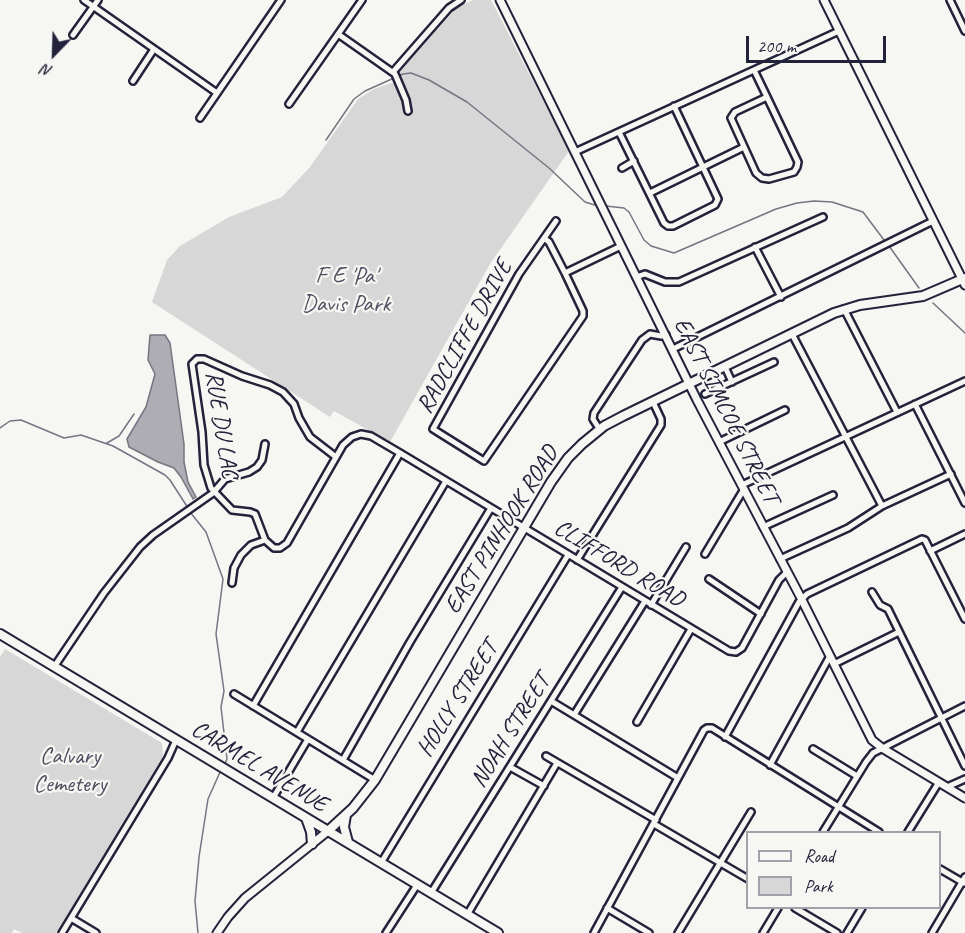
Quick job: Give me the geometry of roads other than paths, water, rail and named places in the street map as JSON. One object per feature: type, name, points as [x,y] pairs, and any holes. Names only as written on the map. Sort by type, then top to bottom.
[{"type":"main road","name":"EAST PINHOOK ROAD","points":[[328,831],[360,801],[375,780],[469,617],[559,469],[576,449],[600,430],[653,402],[844,309],[923,296],[964,281]]},
{"type":"main road","name":"CARMEL AVENUE","points":[[0,634],[381,862],[467,915],[484,929],[498,933]]},
{"type":"main road","points":[[346,815],[344,827],[348,842]]},
{"type":"main road","points":[[306,818],[312,844]]},
{"type":"street","points":[[84,0],[217,93]]},
{"type":"street","points":[[74,35],[98,0]]},
{"type":"street","points":[[200,118],[281,0]]},
{"type":"street","points":[[289,104],[362,0]]},
{"type":"street","points":[[394,73],[449,9],[461,0]]},
{"type":"street","name":"EAST SIMCOE STREET","points":[[500,0],[690,385],[872,740],[965,798]]},
{"type":"street","points":[[824,0],[964,281]]},
{"type":"street","points":[[950,0],[965,31]]},
{"type":"street","points":[[575,152],[839,31]]},
{"type":"street","points":[[338,34],[394,73],[406,100],[408,111]]},
{"type":"street","points":[[133,81],[154,49]]},
{"type":"street","points":[[754,70],[797,159],[798,164],[796,170],[791,174],[769,179],[762,178],[756,173],[732,124],[732,116],[735,112],[767,97]]},
{"type":"street","points":[[619,132],[664,223],[673,226],[718,202],[718,196],[674,106]]},
{"type":"street","points":[[650,193],[744,147]]},
{"type":"street","points":[[622,168],[634,161]]},
{"type":"street","points":[[636,277],[648,274],[665,282],[679,282],[823,217]]},
{"type":"street","name":"RADCLIFFE DRIVE","points":[[544,238],[549,242],[583,311],[582,319],[484,461],[433,429],[519,274],[544,238],[556,221]]},
{"type":"street","points":[[673,350],[933,221]]},
{"type":"street","points":[[565,273],[621,246]]},
{"type":"street","points":[[755,247],[781,297]]},
{"type":"street","points":[[844,309],[897,412]]},
{"type":"street","points":[[600,430],[593,419],[594,413],[642,340],[650,334],[666,335]]},
{"type":"street","points":[[792,334],[882,506]]},
{"type":"street","name":"RUE DU LAC","points":[[265,540],[259,520],[254,513],[232,510],[213,493],[204,465],[201,423],[191,367],[198,359],[204,359],[242,376],[270,384],[283,392],[294,404],[310,437],[336,457]]},
{"type":"street","points":[[705,394],[774,363]]},
{"type":"street","points":[[725,367],[732,382]]},
{"type":"street","points":[[705,554],[742,487],[965,381]]},
{"type":"street","points":[[577,560],[661,425],[661,419],[653,402]]},
{"type":"street","points":[[915,404],[965,503]]},
{"type":"street","points":[[719,442],[785,411]]},
{"type":"street","name":"CLIFFORD ROAD","points":[[336,457],[343,445],[352,437],[361,434],[371,436],[723,648],[736,652],[745,644],[779,580],[787,572]]},
{"type":"street","points":[[54,667],[97,602],[140,547],[153,535],[213,493],[225,479],[249,472],[260,464],[265,444]]},
{"type":"street","points":[[253,706],[400,453]]},
{"type":"street","points":[[232,583],[234,568],[241,555],[251,545],[265,540],[274,548],[283,547],[287,543],[336,457]]},
{"type":"street","points":[[780,559],[848,528],[882,506],[951,474]]},
{"type":"street","points":[[297,732],[446,481]]},
{"type":"street","points":[[763,527],[833,495]]},
{"type":"street","points":[[343,760],[491,508]]},
{"type":"street","points":[[930,551],[965,534]]},
{"type":"street","points":[[725,737],[801,598],[807,594],[922,539],[925,540],[965,619]]},
{"type":"street","points":[[574,715],[686,547]]},
{"type":"street","name":"HOLLY STREET","points":[[381,862],[568,555]]},
{"type":"street","points":[[709,579],[761,614]]},
{"type":"street","name":"NOAH STREET","points":[[431,893],[622,587]]},
{"type":"street","points":[[872,592],[880,605],[888,609],[965,766]]},
{"type":"street","points":[[638,722],[691,628]]},
{"type":"street","points":[[834,664],[899,632]]},
{"type":"street","points":[[770,765],[830,656]]},
{"type":"street","points":[[234,694],[375,780]]},
{"type":"street","points":[[551,701],[678,778]]},
{"type":"street","points":[[824,831],[871,756],[882,748],[965,706]]},
{"type":"street","points":[[594,933],[706,728],[712,728],[877,831]]},
{"type":"street","points":[[273,798],[308,739]]},
{"type":"street","points":[[62,933],[168,758],[176,740]]},
{"type":"street","points":[[813,749],[857,776]]},
{"type":"street","points":[[546,756],[746,878]]},
{"type":"street","points":[[467,915],[557,763]]},
{"type":"street","points":[[510,767],[544,786]]},
{"type":"street","points":[[947,787],[965,779]]},
{"type":"street","points":[[909,831],[939,782]]},
{"type":"street","points":[[678,933],[751,812]]},
{"type":"street","name":"EAST PINHOOK ROAD","points":[[217,933],[245,898],[328,831]]},
{"type":"street","points":[[932,933],[964,881],[941,870]]},
{"type":"street","points":[[386,933],[417,885]]},
{"type":"street","points":[[607,908],[649,933]]},
{"type":"street","points":[[763,933],[777,909]]},
{"type":"street","points":[[797,909],[837,933]]},
{"type":"street","points":[[847,933],[861,909]]},
{"type":"street","points":[[71,918],[96,933]]},
{"type":"waterway","points":[[326,140],[354,99],[365,91],[403,74],[411,73],[429,80],[467,102],[549,168],[585,202],[598,206]]},
{"type":"waterway","points":[[606,206],[624,208],[629,212],[644,240],[651,246],[674,253],[776,209],[814,201],[832,202],[863,212],[884,240]]},
{"type":"waterway","points":[[889,246],[919,288]]},
{"type":"waterway","points":[[933,303],[965,333]]},
{"type":"waterway","points":[[107,443],[119,436],[134,414]]},
{"type":"waterway","points":[[0,428],[10,421],[21,420],[64,438],[81,435],[113,446],[165,475],[188,508]]},
{"type":"waterway","points":[[190,512],[206,532],[223,579],[216,634],[224,691],[221,707],[227,759],[224,766]]},
{"type":"waterway","points":[[198,933],[195,901],[199,857],[208,799],[221,770]]},
{"type":"park label","name":"F E 'Pa' Davis Park","points":[[346,291]]},
{"type":"park label","name":"Calvary Cemetery","points":[[70,771]]}]
